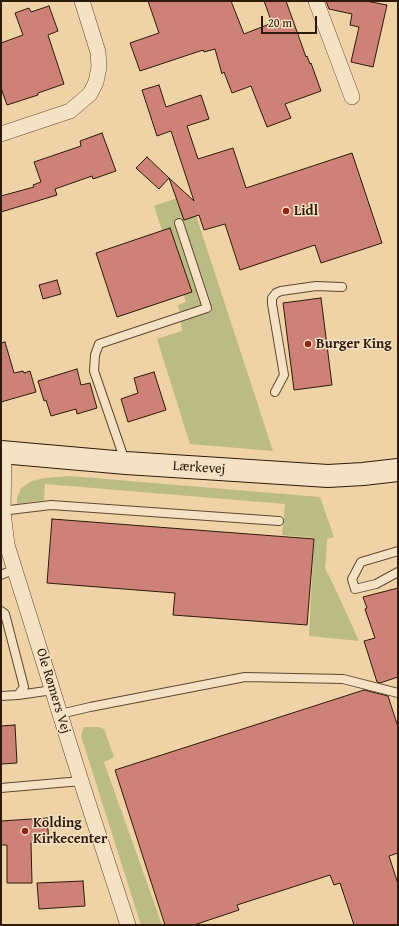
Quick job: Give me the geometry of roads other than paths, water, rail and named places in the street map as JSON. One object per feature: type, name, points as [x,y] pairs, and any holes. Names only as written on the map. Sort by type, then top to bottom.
[{"type":"street","points":[[1,134],[70,111],[90,94],[96,82],[99,67],[98,52],[82,1]]},
{"type":"street","points":[[316,1],[352,97]]},
{"type":"street","name":"Lærkevej","points":[[2,452],[126,463],[328,476],[398,470]]},
{"type":"street","name":"Ole Rømers Vej","points":[[2,452],[2,512],[7,545],[8,572],[53,690],[128,925]]},
{"type":"lane","points":[[126,463],[94,371],[95,356],[99,344],[206,308],[179,223]]},
{"type":"lane","points":[[274,392],[284,375],[272,298],[276,293],[281,291],[316,286],[342,287]]},
{"type":"lane","points":[[2,512],[51,505],[279,521]]},
{"type":"lane","points":[[398,551],[361,562],[352,579],[355,589],[376,584],[398,572]]},
{"type":"lane","points":[[1,611],[6,614],[24,687],[18,696]]},
{"type":"lane","points":[[60,714],[245,677],[343,679],[398,693]]},
{"type":"lane","points":[[1,696],[18,696],[53,690]]},
{"type":"lane","points":[[1,788],[81,781]]},
{"type":"place","name":"Lidl","points":[[286,211]]},
{"type":"place","name":"Burger King","points":[[308,344]]},
{"type":"place","name":"Kolding Kirkecenter","points":[[25,831]]}]
